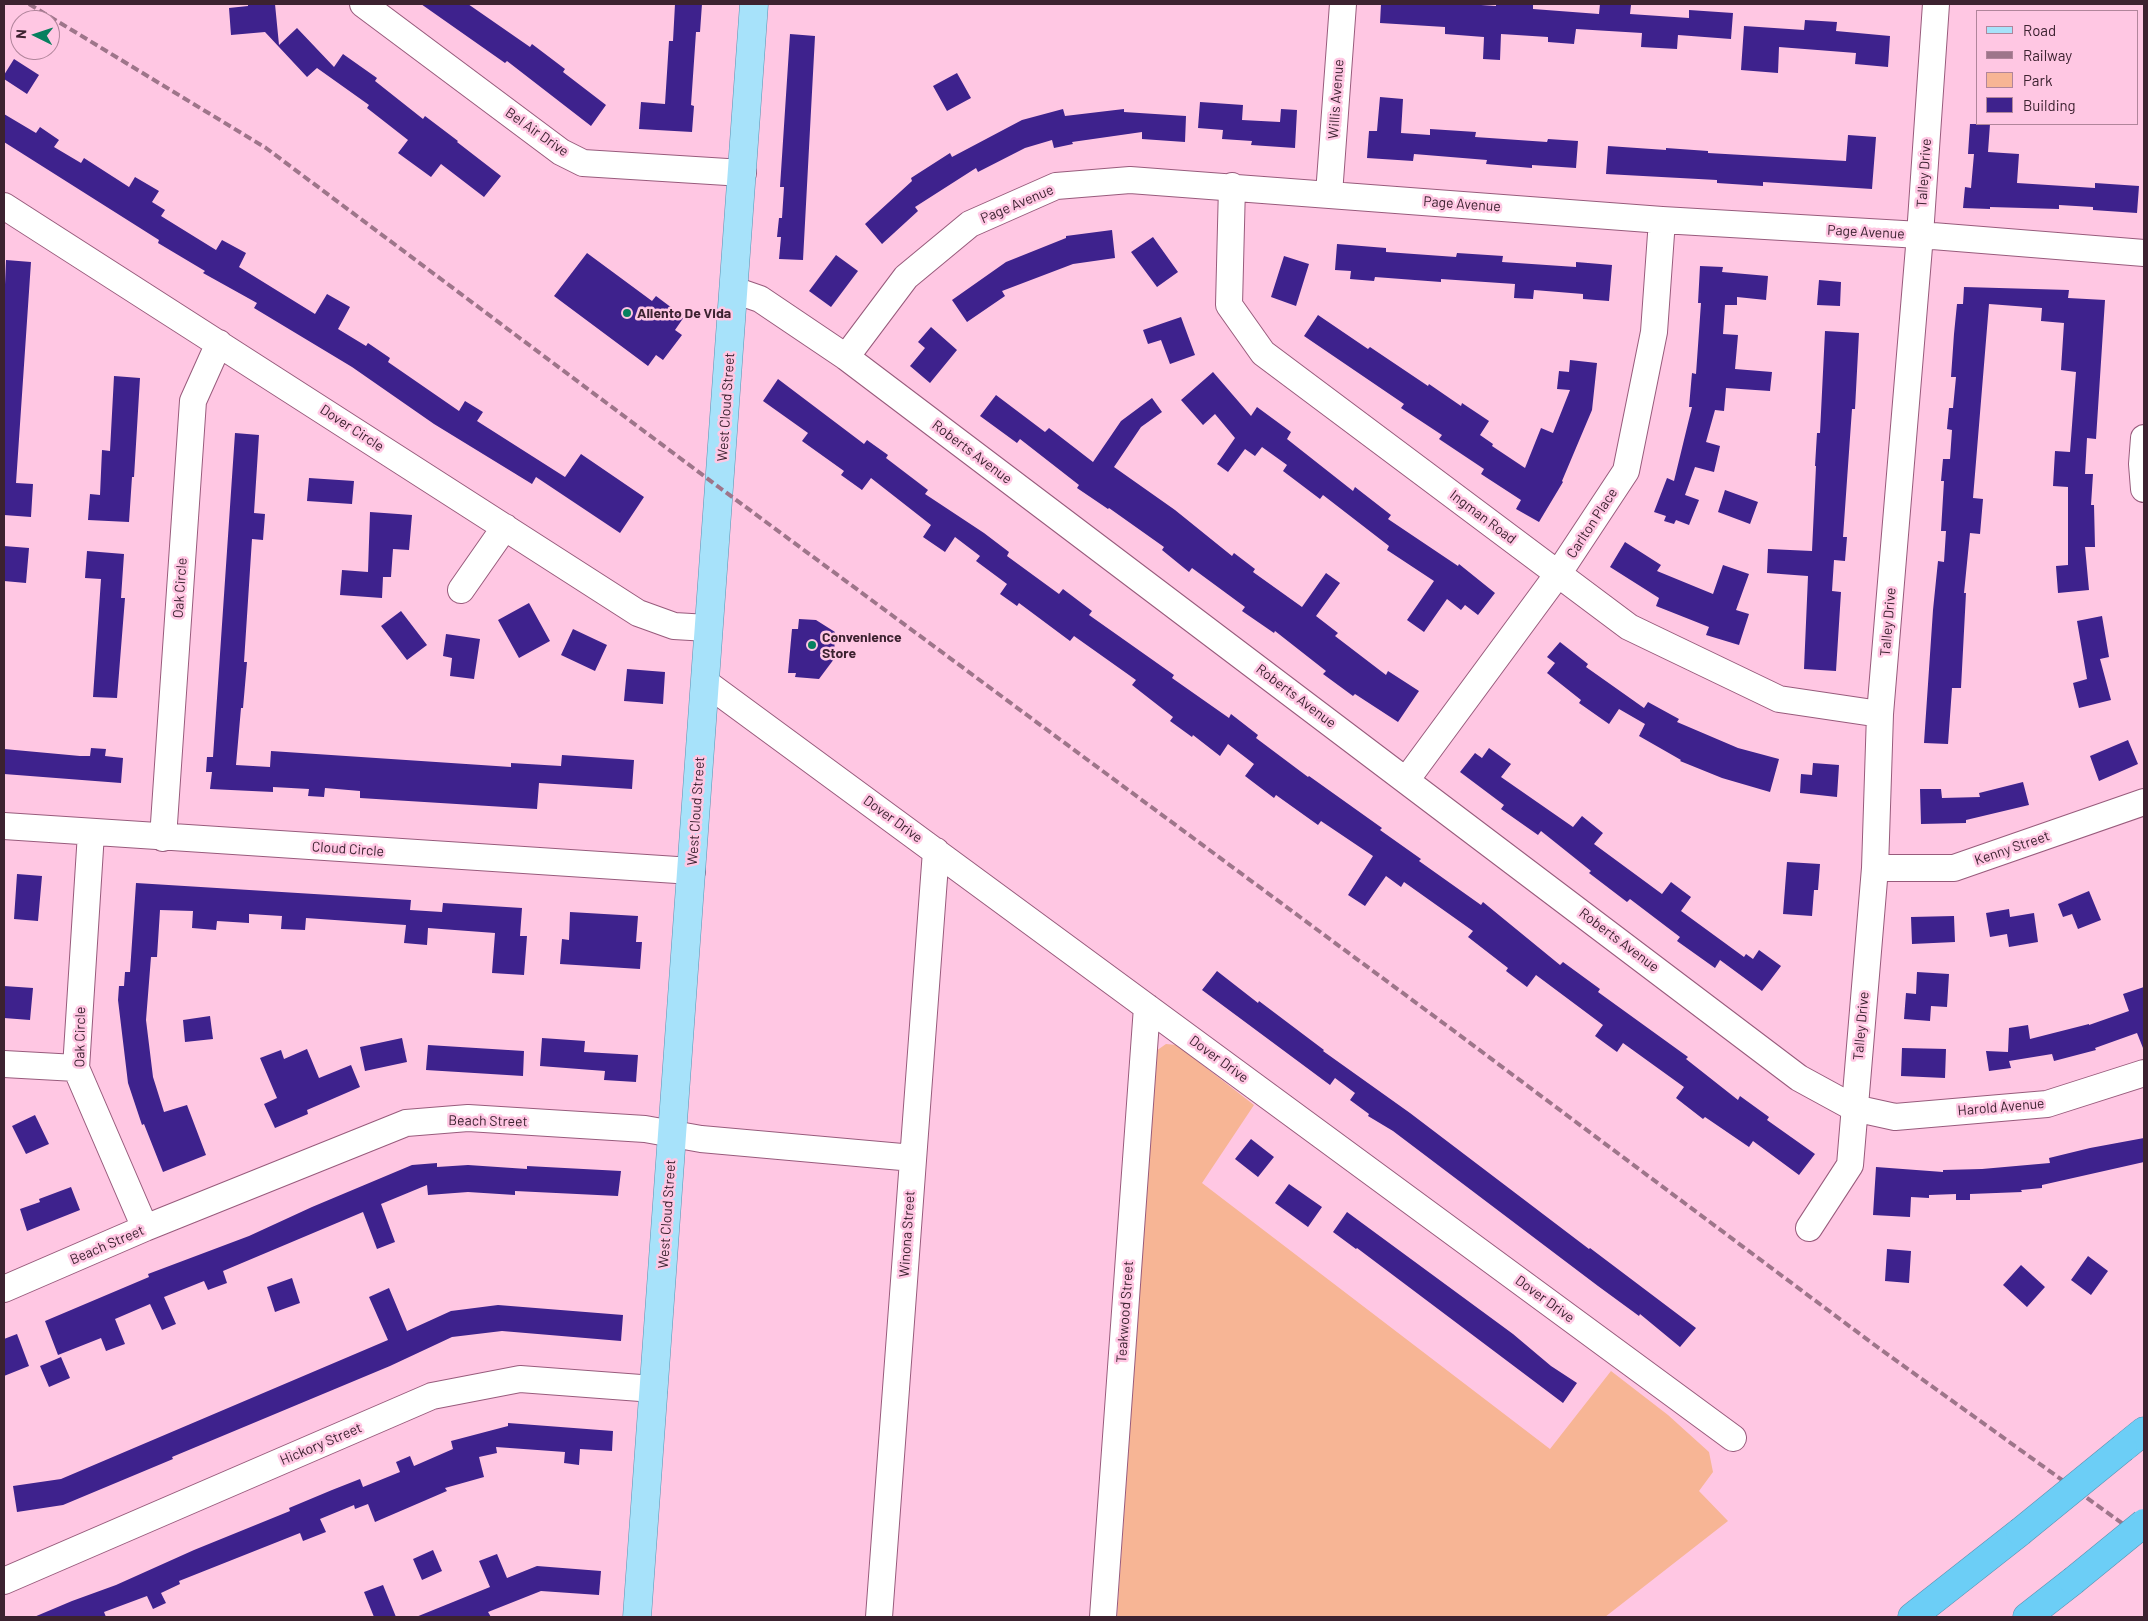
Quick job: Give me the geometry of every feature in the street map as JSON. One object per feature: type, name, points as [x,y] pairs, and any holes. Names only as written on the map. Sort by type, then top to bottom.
[{"type":"highway","points":[[1912,1617],[2134,1440]]},
{"type":"highway","points":[[2026,1617],[2144,1523]]},
{"type":"main road","name":"West Cloud Street","points":[[637,1617],[754,4]]},
{"type":"street","name":"Bel Air Drive","points":[[363,4],[561,152],[584,163],[743,173]]},
{"type":"street","name":"Willis Avenue","points":[[1329,194],[1343,4]]},
{"type":"street","name":"Talley Drive","points":[[1809,1228],[1850,1165],[1875,868],[1880,714],[1920,235],[1936,4]]},
{"type":"street","name":"Page Avenue","points":[[846,357],[906,277],[970,224],[1056,186],[1130,180],[1232,186],[1662,220],[1920,235],[2144,253]]},
{"type":"street","name":"Ingman Road","points":[[1232,186],[1229,304],[1263,353],[1628,627],[1779,699],[1880,714]]},
{"type":"street","name":"Dover Circle","points":[[4,206],[638,613],[674,626],[708,628]]},
{"type":"street","name":"Carlton Place","points":[[1407,779],[1558,574],[1626,471],[1654,332],[1662,220]]},
{"type":"street","name":"Roberts Avenue","points":[[734,290],[760,299],[846,357],[1407,779],[1799,1078],[1854,1108]]},
{"type":"street","name":"Oak Circle","points":[[163,838],[193,401],[219,343]]},
{"type":"street","points":[[2144,438],[2142,464],[2144,489]]},
{"type":"street","points":[[461,590],[505,527]]},
{"type":"street","name":"Dover Drive","points":[[705,682],[1733,1438]]},
{"type":"street","name":"Kenny Street","points":[[1875,868],[1954,868],[2144,802]]},
{"type":"street","name":"Cloud Circle","points":[[4,826],[163,838],[692,871]]},
{"type":"street","name":"Oak Circle","points":[[91,833],[76,1068],[145,1228]]},
{"type":"street","name":"Winona Street","points":[[879,1617],[936,851]]},
{"type":"street","name":"Teakwood Street","points":[[1103,1617],[1147,1006]]},
{"type":"street","points":[[4,1064],[76,1068]]},
{"type":"street","name":"Harold Avenue","points":[[1854,1108],[1895,1117],[2047,1104],[2144,1074]]},
{"type":"street","name":"Beach Street","points":[[4,1290],[145,1228],[406,1123],[468,1118],[645,1129],[701,1138],[913,1158]]},
{"type":"street","name":"Hickory Street","points":[[4,1581],[432,1396],[520,1379],[654,1388]]},
{"type":"green space","points":[[1166,1044],[1177,1045],[1254,1105],[1202,1183],[1550,1449],[1611,1371],[1668,1415],[1709,1452],[1713,1472],[1699,1491],[1728,1521],[1605,1617],[1117,1617],[1156,1051]]},
{"type":"building","points":[[248,4],[275,4],[279,45],[297,28],[334,67],[343,54],[377,78],[375,81],[423,119],[425,116],[501,176],[484,197],[441,164],[431,177],[398,153],[408,140],[367,108],[369,105],[317,68],[307,77],[265,32],[231,35],[229,8],[248,6]]},
{"type":"building","points":[[421,4],[468,4],[530,47],[532,44],[565,69],[563,72],[606,105],[591,126],[507,61],[505,63]]},
{"type":"building","points":[[675,4],[702,4],[700,32],[696,32],[691,105],[694,106],[692,132],[639,129],[641,102],[665,104],[669,41],[673,41]]},
{"type":"building","points":[[1381,4],[1496,6],[1496,4],[1533,4],[1533,9],[1599,14],[1600,4],[1613,4],[1631,5],[1630,14],[1689,18],[1689,10],[1733,13],[1731,39],[1678,35],[1677,49],[1641,47],[1642,33],[1576,29],[1574,44],[1548,42],[1548,37],[1501,34],[1500,60],[1483,59],[1484,37],[1445,34],[1445,27],[1380,23]]},
{"type":"building","points":[[1805,20],[1837,22],[1836,31],[1890,36],[1888,67],[1855,64],[1856,53],[1779,47],[1778,73],[1741,70],[1744,26],[1804,30]]},
{"type":"building","points":[[790,34],[815,36],[803,260],[779,259],[781,237],[777,237],[779,218],[782,218],[784,187],[780,187]]},
{"type":"building","points":[[13,60],[16,60],[39,75],[27,94],[4,79],[4,75]]},
{"type":"building","points":[[957,73],[971,98],[947,111],[933,86]]},
{"type":"building","points":[[1380,97],[1403,99],[1401,133],[1430,135],[1430,129],[1476,132],[1475,137],[1547,142],[1548,139],[1578,141],[1576,168],[1532,165],[1532,168],[1486,164],[1487,160],[1414,154],[1413,161],[1367,158],[1369,131],[1377,131]]},
{"type":"building","points":[[1200,102],[1243,105],[1242,120],[1280,122],[1281,109],[1297,110],[1295,148],[1251,145],[1252,141],[1222,139],[1223,130],[1198,128]]},
{"type":"building","points":[[1063,109],[1065,116],[1124,109],[1124,112],[1186,116],[1185,142],[1142,139],[1142,132],[1072,142],[1073,144],[1054,148],[1052,140],[1025,148],[978,172],[976,168],[915,207],[918,211],[882,244],[865,224],[912,181],[911,178],[950,153],[952,157],[1022,120]]},
{"type":"building","points":[[4,114],[36,133],[40,127],[59,140],[54,147],[81,163],[84,158],[129,187],[135,177],[159,191],[152,202],[165,210],[161,216],[216,250],[222,240],[246,253],[239,267],[315,314],[327,294],[350,307],[338,329],[366,346],[368,343],[390,358],[388,362],[459,411],[465,401],[483,412],[477,421],[565,477],[581,454],[644,497],[620,533],[536,477],[532,484],[434,424],[352,367],[254,308],[257,303],[203,273],[205,271],[158,243],[159,240],[4,142]]},
{"type":"building","points":[[1970,124],[1990,125],[1988,152],[2019,154],[2017,183],[2095,188],[2095,183],[2139,186],[2137,213],[2093,210],[2093,207],[2059,205],[2059,209],[1963,208],[1965,187],[1971,188],[1974,154],[1968,154]]},
{"type":"building","points":[[1848,135],[1876,137],[1872,189],[1763,182],[1763,186],[1717,183],[1717,180],[1606,174],[1608,146],[1666,150],[1666,148],[1708,151],[1708,153],[1846,161]]},
{"type":"building","points":[[1112,230],[1115,258],[1073,264],[1002,291],[1005,296],[967,322],[952,300],[1006,262],[1066,238],[1066,236]]},
{"type":"building","points":[[1153,237],[1178,272],[1157,287],[1131,252]]},
{"type":"building","points":[[1337,244],[1386,248],[1386,252],[1456,257],[1457,253],[1503,256],[1502,262],[1576,267],[1576,262],[1612,265],[1609,301],[1583,299],[1583,294],[1534,290],[1533,299],[1514,298],[1515,284],[1441,279],[1441,282],[1375,277],[1374,281],[1350,279],[1351,271],[1335,270]]},
{"type":"building","name":"Aliento De Vida","points":[[587,253],[652,301],[656,296],[684,317],[675,330],[682,335],[663,360],[656,355],[648,366],[554,296]]},
{"type":"building","points":[[836,255],[858,271],[831,307],[809,291]]},
{"type":"building","points":[[1284,256],[1309,264],[1296,306],[1271,297]]},
{"type":"building","points":[[6,260],[31,262],[16,483],[33,484],[31,517],[4,515],[4,309]]},
{"type":"building","points":[[1700,266],[1723,267],[1722,272],[1768,276],[1766,300],[1737,297],[1737,305],[1725,305],[1723,334],[1738,335],[1735,369],[1772,372],[1770,391],[1726,388],[1724,411],[1715,410],[1706,442],[1720,446],[1714,472],[1695,467],[1685,495],[1699,500],[1689,525],[1676,520],[1674,524],[1664,521],[1666,516],[1654,512],[1667,478],[1674,481],[1692,407],[1689,407],[1692,373],[1696,374],[1701,303],[1698,303]]},
{"type":"building","points":[[1819,280],[1841,282],[1840,306],[1817,305]]},
{"type":"building","points":[[1964,287],[2069,290],[2068,298],[2105,300],[2096,439],[2087,438],[2085,474],[2093,474],[2091,505],[2094,505],[2095,547],[2085,547],[2089,590],[2058,593],[2056,566],[2068,565],[2068,487],[2053,486],[2055,451],[2070,452],[2076,372],[2061,370],[2064,323],[2041,321],[2042,308],[1989,304],[1973,498],[1983,499],[1980,534],[1970,533],[1964,593],[1966,593],[1961,688],[1952,688],[1948,744],[1924,743],[1938,561],[1944,562],[1946,531],[1941,531],[1944,481],[1941,481],[1943,459],[1950,459],[1952,430],[1947,429],[1949,408],[1953,408],[1956,377],[1951,377],[1954,334],[1957,304],[1963,304]]},
{"type":"building","points":[[1318,315],[1368,349],[1370,347],[1428,386],[1429,384],[1461,406],[1462,403],[1489,421],[1480,435],[1493,444],[1492,446],[1525,468],[1541,428],[1553,433],[1570,390],[1557,389],[1559,371],[1569,372],[1570,360],[1597,363],[1592,410],[1563,482],[1539,522],[1516,509],[1521,500],[1481,474],[1484,469],[1439,439],[1442,435],[1401,408],[1404,404],[1304,336]]},
{"type":"building","points":[[1181,317],[1195,355],[1170,364],[1161,340],[1148,344],[1143,330]]},
{"type":"building","points":[[931,327],[957,350],[930,383],[910,366],[925,348],[918,342]]},
{"type":"building","points":[[1825,331],[1859,333],[1855,409],[1852,409],[1843,537],[1847,537],[1845,561],[1834,560],[1832,591],[1841,592],[1836,671],[1804,669],[1808,576],[1767,573],[1768,549],[1812,551],[1815,466],[1817,433],[1820,433]]},
{"type":"building","points":[[1213,372],[1251,416],[1257,407],[1291,432],[1287,439],[1353,491],[1355,487],[1391,515],[1388,519],[1458,566],[1459,564],[1495,593],[1478,615],[1465,605],[1461,610],[1447,599],[1424,632],[1407,620],[1434,581],[1387,550],[1389,546],[1323,495],[1320,499],[1283,471],[1287,465],[1262,447],[1255,456],[1245,449],[1228,472],[1217,464],[1235,438],[1215,414],[1203,425],[1181,400]]},
{"type":"building","points":[[114,376],[140,378],[134,477],[132,477],[129,522],[88,520],[90,494],[100,495],[102,450],[110,451]]},
{"type":"building","points":[[778,379],[864,444],[867,440],[888,455],[886,458],[928,490],[925,494],[984,533],[1009,552],[1007,556],[1059,594],[1063,589],[1092,611],[1089,615],[1174,675],[1172,678],[1229,718],[1231,714],[1258,735],[1256,738],[1308,777],[1382,828],[1380,830],[1421,859],[1419,861],[1481,905],[1483,902],[1560,965],[1563,962],[1600,989],[1598,992],[1688,1057],[1686,1059],[1738,1100],[1740,1096],[1769,1117],[1767,1120],[1815,1154],[1799,1175],[1753,1141],[1749,1147],[1705,1117],[1703,1119],[1676,1098],[1684,1087],[1623,1043],[1617,1052],[1595,1036],[1603,1025],[1536,975],[1527,987],[1506,971],[1508,968],[1468,937],[1473,931],[1404,882],[1401,887],[1386,876],[1365,906],[1348,895],[1373,856],[1321,821],[1318,825],[1276,795],[1274,798],[1245,776],[1254,764],[1228,744],[1220,756],[1193,735],[1192,737],[1170,721],[1173,717],[1132,685],[1136,680],[1074,636],[1070,641],[1019,603],[1017,606],[1000,594],[1007,584],[976,561],[980,556],[955,537],[945,552],[923,537],[931,525],[871,478],[862,490],[841,475],[844,471],[802,441],[808,433],[763,401]]},
{"type":"building","points":[[996,395],[1045,432],[1049,428],[1093,462],[1121,421],[1152,398],[1162,412],[1141,427],[1114,467],[1175,510],[1232,556],[1234,553],[1255,569],[1253,572],[1302,607],[1326,573],[1340,583],[1316,616],[1338,633],[1335,636],[1386,675],[1388,671],[1419,691],[1398,722],[1355,694],[1353,696],[1323,674],[1326,671],[1275,631],[1274,633],[1242,611],[1245,607],[1192,568],[1189,572],[1162,550],[1164,547],[1077,488],[1079,485],[1020,439],[1017,443],[980,416]]},
{"type":"building","points":[[235,433],[259,435],[254,513],[265,514],[263,540],[252,539],[244,662],[247,662],[236,765],[270,767],[271,751],[511,767],[511,763],[561,766],[562,755],[634,760],[632,789],[539,783],[537,809],[360,798],[360,791],[325,788],[324,797],[308,796],[309,789],[273,787],[273,792],[210,789],[212,772],[206,772],[207,757],[213,757]]},
{"type":"building","points":[[309,478],[354,481],[352,504],[307,501]]},
{"type":"building","points":[[1725,490],[1758,502],[1750,524],[1718,512]]},
{"type":"building","points":[[370,512],[412,515],[409,550],[393,549],[391,577],[383,577],[382,598],[340,595],[342,570],[368,572]]},
{"type":"building","points":[[1625,542],[1661,565],[1657,571],[1713,594],[1723,565],[1749,574],[1736,610],[1749,614],[1739,645],[1706,635],[1709,627],[1656,606],[1659,598],[1610,567]]},
{"type":"building","points":[[4,546],[29,548],[26,583],[4,581]]},
{"type":"building","points":[[87,551],[124,554],[121,598],[125,598],[117,698],[93,697],[101,579],[85,578]]},
{"type":"building","points":[[529,603],[550,641],[519,658],[498,620]]},
{"type":"building","points":[[401,611],[427,645],[407,660],[381,626]]},
{"type":"building","points":[[2102,616],[2109,657],[2100,659],[2111,700],[2079,708],[2073,683],[2087,679],[2077,621]]},
{"type":"building","name":"Convenience Store","points":[[799,619],[816,620],[835,632],[834,659],[819,679],[795,677],[796,673],[788,673],[792,629],[798,629]]},
{"type":"building","points":[[573,629],[607,645],[595,671],[561,655]]},
{"type":"building","points":[[446,634],[480,639],[474,679],[450,676],[452,658],[443,656]]},
{"type":"building","points":[[1560,642],[1588,664],[1586,667],[1644,708],[1648,702],[1679,719],[1677,722],[1738,748],[1779,759],[1770,792],[1722,778],[1680,761],[1639,736],[1645,724],[1619,709],[1609,724],[1579,703],[1581,700],[1547,673],[1555,663],[1547,657]]},
{"type":"building","points":[[627,669],[665,672],[663,704],[624,701]]},
{"type":"building","points":[[2128,740],[2138,764],[2099,781],[2090,756]]},
{"type":"building","points":[[91,748],[106,749],[105,756],[123,758],[121,783],[4,774],[4,749],[90,756]]},
{"type":"building","points":[[1489,748],[1511,764],[1501,777],[1573,827],[1582,816],[1603,833],[1594,844],[1662,894],[1671,882],[1691,897],[1681,911],[1744,957],[1746,954],[1753,959],[1759,950],[1781,966],[1762,991],[1720,960],[1715,968],[1677,941],[1680,937],[1630,899],[1627,902],[1589,873],[1591,871],[1541,831],[1538,835],[1501,809],[1504,805],[1460,772],[1475,753],[1482,758]]},
{"type":"building","points":[[1813,763],[1839,765],[1837,797],[1800,793],[1801,774],[1812,775]]},
{"type":"building","points":[[2023,782],[2029,805],[1966,820],[1966,823],[1921,824],[1920,789],[1941,789],[1942,798],[1980,797],[1979,793]]},
{"type":"building","points":[[1787,862],[1820,864],[1818,890],[1814,890],[1812,916],[1783,914]]},
{"type":"building","points":[[17,874],[42,876],[38,921],[14,919]]},
{"type":"building","points":[[136,883],[411,900],[410,910],[442,912],[443,903],[522,908],[520,936],[527,936],[524,975],[492,973],[495,933],[428,928],[427,945],[404,943],[406,925],[306,918],[305,930],[281,929],[282,916],[249,914],[249,923],[217,921],[216,930],[192,928],[193,911],[160,910],[157,957],[151,957],[146,1020],[153,1077],[164,1112],[187,1105],[206,1155],[163,1172],[144,1124],[142,1125],[128,1083],[118,1000],[119,986],[124,986],[125,972],[130,972]]},
{"type":"building","points":[[2089,891],[2101,920],[2078,929],[2072,914],[2063,917],[2058,904]]},
{"type":"building","points":[[2009,909],[2010,917],[2034,913],[2038,942],[2009,947],[2007,934],[1990,937],[1986,913]]},
{"type":"building","points":[[570,912],[638,916],[636,942],[642,942],[640,969],[560,964],[562,939],[569,940]]},
{"type":"building","points":[[1954,916],[1955,942],[1912,944],[1911,917]]},
{"type":"building","points":[[1217,971],[1696,1328],[1680,1347],[1640,1314],[1639,1316],[1598,1286],[1393,1131],[1368,1116],[1369,1114],[1350,1100],[1355,1093],[1335,1078],[1330,1085],[1202,990]]},
{"type":"building","points":[[1917,972],[1949,974],[1947,1007],[1931,1006],[1930,1021],[1904,1019],[1906,993],[1916,994]]},
{"type":"building","points":[[4,986],[33,988],[30,1020],[4,1018]]},
{"type":"building","points":[[2144,987],[2143,1048],[2137,1033],[2095,1048],[2096,1050],[2054,1061],[2052,1054],[2009,1061],[2011,1068],[1989,1071],[1986,1051],[2008,1052],[2009,1028],[2028,1025],[2030,1039],[2089,1025],[2129,1011],[2123,994]]},
{"type":"building","points":[[210,1016],[213,1039],[185,1042],[183,1020]]},
{"type":"building","points":[[402,1038],[407,1062],[365,1071],[360,1047]]},
{"type":"building","points":[[542,1038],[585,1041],[584,1052],[638,1055],[636,1082],[604,1080],[605,1071],[540,1066]]},
{"type":"building","points":[[428,1045],[524,1051],[523,1076],[426,1070]]},
{"type":"building","points":[[1902,1048],[1946,1049],[1945,1078],[1901,1076]]},
{"type":"building","points":[[307,1049],[319,1078],[351,1065],[360,1087],[307,1110],[308,1114],[275,1128],[264,1104],[277,1098],[260,1058],[281,1050],[284,1059]]},
{"type":"building","points":[[35,1115],[49,1144],[26,1154],[12,1126]]},
{"type":"building","points":[[2144,1138],[2144,1162],[2042,1185],[2042,1188],[2021,1190],[2022,1192],[1970,1194],[1970,1200],[1956,1200],[1956,1194],[1929,1195],[1929,1198],[1911,1197],[1910,1217],[1873,1215],[1876,1167],[1943,1172],[1943,1170],[1982,1169],[2050,1163],[2049,1158]]},
{"type":"building","points":[[1251,1139],[1274,1157],[1258,1177],[1235,1159]]},
{"type":"building","points":[[437,1163],[437,1167],[468,1165],[527,1169],[527,1166],[621,1171],[618,1196],[515,1191],[515,1195],[468,1192],[428,1195],[427,1185],[381,1204],[395,1242],[377,1249],[363,1212],[223,1271],[227,1283],[208,1290],[204,1281],[164,1297],[176,1324],[162,1330],[150,1304],[115,1319],[125,1344],[106,1351],[101,1338],[58,1355],[45,1321],[149,1277],[148,1274],[249,1236],[412,1165]]},
{"type":"building","points":[[1289,1184],[1322,1207],[1308,1227],[1275,1203]]},
{"type":"building","points":[[71,1187],[80,1210],[27,1231],[20,1209],[40,1202],[39,1199]]},
{"type":"building","points":[[1347,1212],[1513,1334],[1551,1366],[1577,1383],[1563,1403],[1333,1232]]},
{"type":"building","points":[[1887,1249],[1911,1251],[1909,1283],[1885,1281]]},
{"type":"building","points":[[2088,1256],[2108,1271],[2091,1295],[2071,1280]]},
{"type":"building","points":[[2021,1265],[2045,1287],[2027,1307],[2003,1285]]},
{"type":"building","points":[[292,1278],[300,1303],[275,1312],[267,1287]]},
{"type":"building","points":[[389,1288],[407,1331],[451,1311],[498,1305],[623,1315],[621,1341],[502,1331],[452,1337],[390,1366],[172,1457],[173,1459],[63,1505],[17,1512],[13,1486],[61,1479],[388,1340],[369,1297]]},
{"type":"building","points":[[17,1334],[29,1366],[4,1376],[4,1339]]},
{"type":"building","points":[[61,1357],[70,1378],[49,1387],[40,1366]]},
{"type":"building","points":[[508,1423],[613,1431],[612,1451],[580,1449],[579,1465],[564,1463],[565,1452],[496,1447],[497,1453],[479,1457],[484,1477],[445,1488],[447,1491],[375,1522],[368,1504],[355,1509],[354,1505],[320,1519],[326,1532],[303,1541],[300,1533],[179,1581],[180,1584],[161,1593],[166,1603],[153,1609],[147,1596],[104,1612],[106,1617],[34,1617],[116,1585],[194,1550],[290,1511],[289,1508],[332,1490],[360,1479],[363,1487],[400,1472],[396,1462],[410,1456],[414,1466],[453,1449],[451,1441],[508,1426]]},
{"type":"building","points":[[433,1550],[442,1571],[422,1580],[413,1559]]},
{"type":"building","points":[[497,1554],[507,1578],[537,1566],[601,1571],[599,1595],[541,1591],[488,1612],[491,1617],[416,1617],[490,1587],[479,1561]]},
{"type":"building","points":[[383,1585],[396,1617],[374,1617],[364,1592]]},
{"type":"railway","points":[[29,4],[266,148],[720,488],[1876,1346],[2144,1539]]},
{"type":"place","name":"Aliento De Vida","points":[[627,313]]},
{"type":"place","name":"Convenience Store","points":[[812,645]]}]
